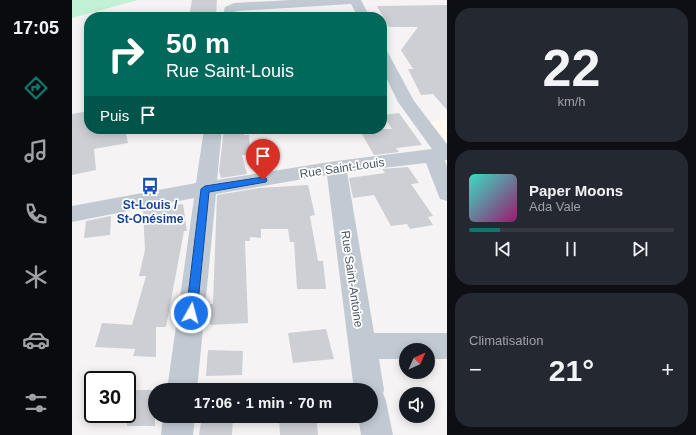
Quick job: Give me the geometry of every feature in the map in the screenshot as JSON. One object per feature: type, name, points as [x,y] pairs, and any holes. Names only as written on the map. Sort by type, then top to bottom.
[{"type":"street","points":[[230,12],[234,7],[244,6],[354,0],[361,12]]},
{"type":"street","points":[[305,2],[307,12]]},
{"type":"street","points":[[387,64],[406,102],[423,123],[442,155],[447,194]]},
{"type":"street","points":[[183,383],[212,134]]},
{"type":"street","name":"Rue Saint-Louis","points":[[74,220],[205,189],[336,168],[442,155]]},
{"type":"street","name":"Rue Saint-Antoine","points":[[336,168],[368,383]]},
{"type":"street","points":[[362,346],[447,346]]},
{"type":"street","points":[[177,435],[178,423]]},
{"type":"street","points":[[375,423],[377,435]]},
{"type":"shaded area","points":[[447,119],[447,157],[423,123]]},
{"type":"green space","points":[[72,0],[138,0],[94,12],[84,12],[84,15],[72,18]]},
{"type":"building","points":[[192,0],[217,0],[216,12],[190,12]]},
{"type":"building","points":[[447,5],[447,110],[433,94],[421,95],[408,69],[413,69],[401,50],[418,27],[389,27],[387,24],[387,12],[380,12],[377,6]]},
{"type":"building","points":[[84,112],[84,134],[126,134],[128,143],[94,149],[96,170],[72,175],[72,114]]},
{"type":"building","points":[[399,113],[422,145],[396,148],[399,152],[374,155],[362,134],[387,134],[387,129],[392,129],[387,121],[387,114]]},
{"type":"building","points":[[223,134],[249,135],[250,155],[242,155],[247,174],[221,178],[219,171]]},
{"type":"building","points":[[408,167],[419,183],[411,184],[433,216],[428,217],[433,225],[410,229],[407,224],[391,226],[374,195],[353,198],[349,178],[385,173],[382,169]]},
{"type":"building","points":[[308,185],[315,215],[310,216],[318,261],[323,261],[326,289],[297,289],[294,242],[290,242],[288,229],[261,229],[261,238],[250,237],[250,241],[245,241],[248,323],[210,325],[210,304],[213,304],[217,195],[259,188]]},
{"type":"building","points":[[183,204],[187,231],[184,231],[166,327],[156,327],[156,357],[133,356],[135,349],[95,347],[102,323],[132,325],[146,276],[139,276],[145,250],[143,210]]},
{"type":"building","points":[[111,216],[110,235],[84,238],[86,221]]},
{"type":"building","points":[[326,329],[334,359],[293,363],[288,333]]},
{"type":"building","points":[[208,350],[243,351],[242,375],[206,376]]},
{"type":"building","points":[[136,390],[148,390],[148,423],[155,423],[155,426],[127,426],[127,423],[136,423]]},
{"type":"building","points":[[201,423],[233,423],[232,435],[199,435]]},
{"type":"building","points":[[279,423],[317,423],[318,435],[280,435]]},
{"type":"place","name":"St-Louis / St-Onésime","points":[[150,186]]},
{"type":"route","points":[[191,313],[205,189],[263,180]]}]
